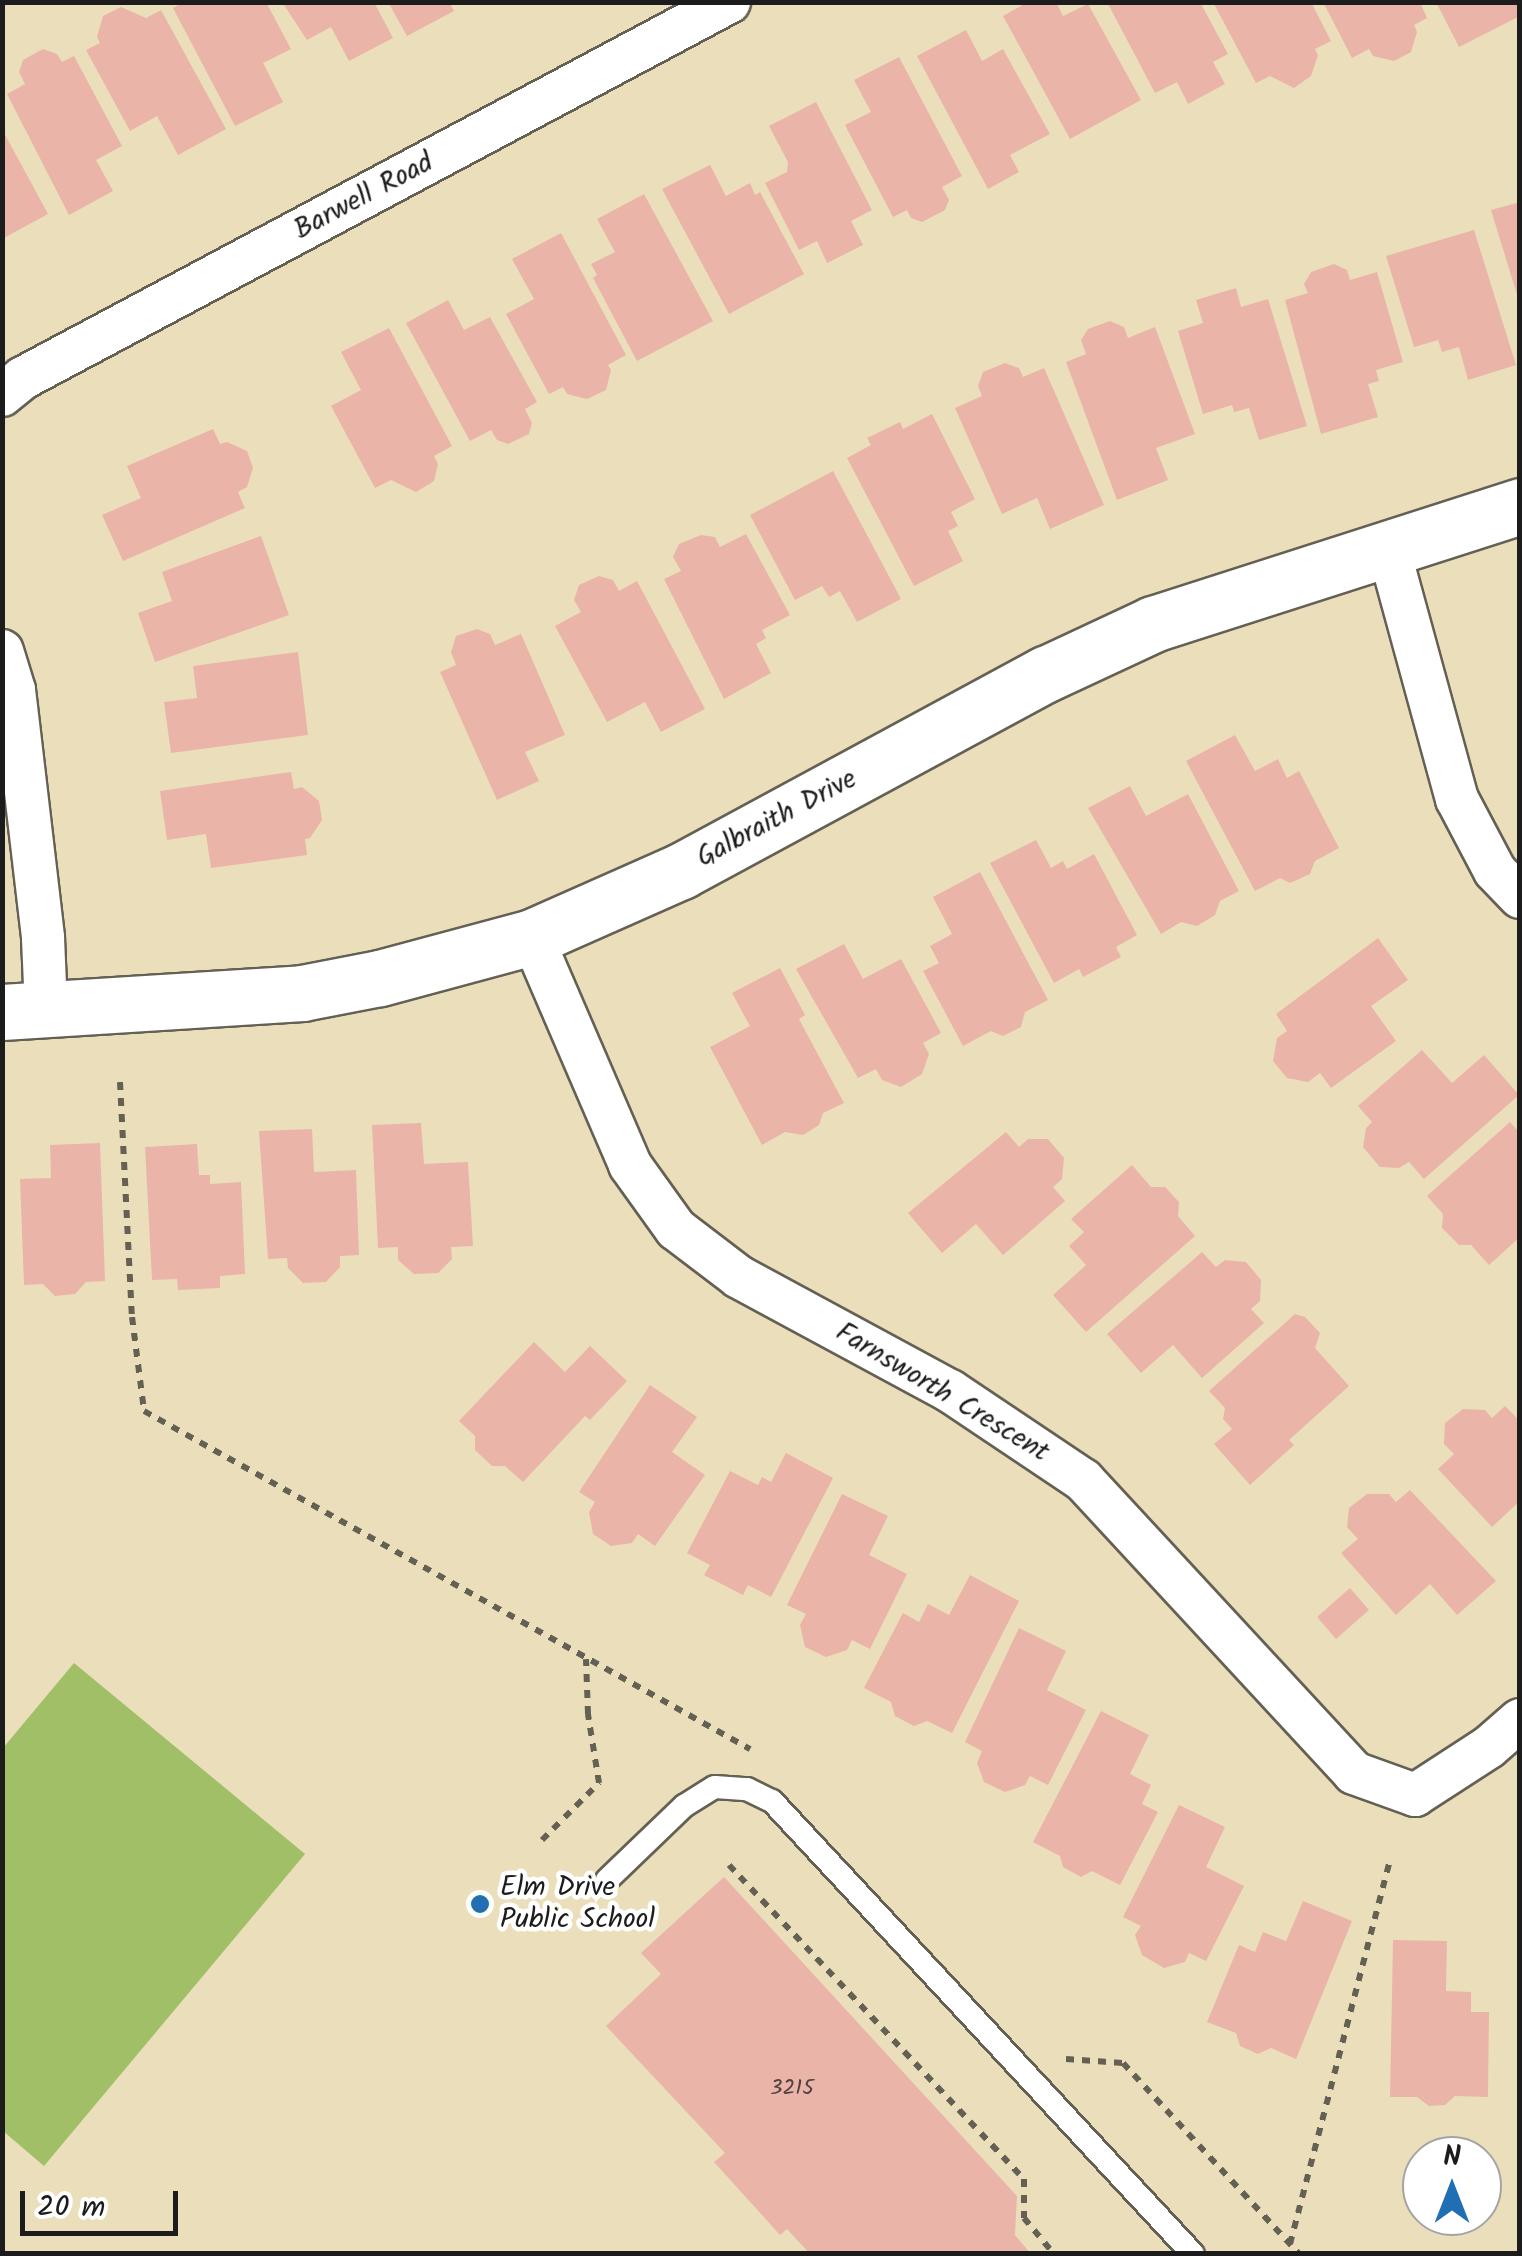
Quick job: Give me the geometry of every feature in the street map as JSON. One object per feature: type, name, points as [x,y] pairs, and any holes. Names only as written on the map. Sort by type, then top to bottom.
[{"type":"street","name":"Barwell Road","points":[[2,395],[24,378],[728,2]]},
{"type":"street","name":"Galbraith Drive","points":[[24,1011],[302,993],[380,978],[532,937],[681,871],[1046,674],[1153,624],[1520,506]]},
{"type":"street","points":[[1388,547],[1457,800],[1495,871],[1520,896]]},
{"type":"street","points":[[2,651],[14,690],[43,938],[24,1011]]},
{"type":"street","name":"Farnsworth Crescent","points":[[532,937],[630,1165],[676,1229],[739,1277],[950,1391],[1083,1480],[1354,1773],[1415,1795],[1489,1747],[1520,1720]]},
{"type":"lane","points":[[607,1880],[684,1806],[715,1787],[747,1789],[772,1801],[1193,2254]]},
{"type":"path","points":[[120,1082],[132,1318],[144,1411],[764,1757]]},
{"type":"path","points":[[542,1840],[598,1783],[588,1714],[586,1658]]},
{"type":"path","points":[[1290,2244],[1390,1860]]},
{"type":"path","points":[[729,1865],[1024,2179],[1024,2218],[1054,2254]]},
{"type":"path","points":[[1052,2045],[1065,2059],[1123,2063],[1299,2254]]},
{"type":"green space","points":[[74,1663],[305,1854],[44,2166],[3,2131],[3,1748]]},
{"type":"building","points":[[184,2],[266,2],[291,49],[263,63],[283,102],[235,126],[173,8]]},
{"type":"building","points":[[282,2],[374,2],[393,38],[349,61],[331,27],[307,40]]},
{"type":"building","points":[[388,2],[449,2],[454,11],[407,36]]},
{"type":"building","points":[[1028,2],[1056,2],[1063,16],[1088,4],[1141,100],[1070,139],[1003,16]]},
{"type":"building","points":[[1107,2],[1200,2],[1228,54],[1213,62],[1225,84],[1188,104],[1177,82],[1155,93]]},
{"type":"building","points":[[1213,2],[1311,2],[1331,41],[1315,49],[1318,55],[1311,76],[1294,88],[1270,76],[1256,83]]},
{"type":"building","points":[[1323,2],[1420,2],[1427,18],[1414,25],[1417,32],[1411,52],[1394,61],[1373,56],[1369,49],[1352,58]]},
{"type":"building","points":[[1436,2],[1520,2],[1520,16],[1459,47]]},
{"type":"building","points":[[121,7],[146,18],[161,10],[226,129],[178,155],[157,116],[130,131],[86,50],[100,43],[97,37],[103,16]]},
{"type":"building","points":[[966,30],[982,61],[1003,49],[1050,134],[1010,155],[1019,172],[988,189],[917,56]]},
{"type":"building","points":[[43,49],[57,54],[62,62],[74,56],[122,146],[96,160],[113,191],[69,215],[7,94],[25,84],[19,72],[23,60]]},
{"type":"building","points":[[899,57],[962,176],[942,187],[949,200],[945,210],[922,222],[911,218],[907,210],[893,217],[845,125],[871,112],[854,80]]},
{"type":"building","points":[[816,102],[872,210],[851,221],[863,245],[827,263],[817,241],[799,250],[765,183],[787,172],[788,162],[769,126]]},
{"type":"building","points":[[2,129],[48,214],[2,239]]},
{"type":"building","points":[[710,165],[726,196],[750,183],[755,195],[760,192],[804,274],[729,314],[662,189]]},
{"type":"building","points":[[644,194],[713,321],[637,361],[593,278],[597,275],[591,264],[615,252],[597,219]]},
{"type":"building","points":[[1520,202],[1520,301],[1519,301],[1491,210]]},
{"type":"building","points":[[1474,230],[1516,365],[1468,380],[1459,347],[1442,352],[1438,340],[1414,347],[1386,256]]},
{"type":"building","points":[[561,233],[626,355],[608,365],[611,370],[606,390],[587,399],[567,394],[563,387],[549,394],[506,314],[534,299],[512,259]]},
{"type":"building","points":[[1334,264],[1347,270],[1350,280],[1377,272],[1403,362],[1376,370],[1379,381],[1368,384],[1378,417],[1321,434],[1285,300],[1308,293],[1304,284],[1311,272]]},
{"type":"building","points":[[1236,288],[1241,307],[1268,299],[1307,426],[1259,440],[1249,408],[1234,412],[1232,405],[1203,414],[1178,331],[1203,323],[1196,300]]},
{"type":"building","points":[[448,300],[464,330],[490,317],[537,402],[525,409],[532,423],[529,434],[508,444],[497,440],[491,430],[470,441],[406,323]]},
{"type":"building","points":[[1110,321],[1124,327],[1128,338],[1155,327],[1195,434],[1156,448],[1168,480],[1117,500],[1066,362],[1086,354],[1081,340],[1088,329]]},
{"type":"building","points":[[389,328],[452,446],[434,456],[438,464],[434,481],[416,492],[391,480],[375,488],[331,406],[361,390],[341,352]]},
{"type":"building","points":[[1005,363],[1019,368],[1023,377],[1044,368],[1104,505],[1050,529],[1037,498],[1002,514],[955,408],[982,396],[978,386],[983,372]]},
{"type":"building","points":[[932,414],[975,499],[951,512],[958,526],[948,531],[963,561],[914,586],[847,458],[871,445],[867,438],[900,422],[903,429]]},
{"type":"building","points":[[213,429],[220,444],[227,442],[247,451],[253,468],[247,487],[238,492],[245,508],[123,561],[102,515],[141,498],[127,466]]},
{"type":"building","points":[[833,471],[901,599],[857,622],[840,591],[829,597],[822,586],[795,600],[750,515]]},
{"type":"building","points":[[746,534],[790,615],[762,630],[766,638],[756,644],[771,673],[724,699],[664,579],[681,571],[673,557],[679,544],[701,535],[715,537],[720,547]]},
{"type":"building","points":[[261,536],[289,615],[155,662],[138,613],[172,601],[162,572]]},
{"type":"building","points":[[599,576],[613,580],[619,591],[637,581],[705,709],[661,732],[645,702],[607,722],[555,626],[581,612],[574,600],[579,585]]},
{"type":"building","points":[[477,629],[490,634],[495,645],[521,634],[565,735],[525,752],[539,781],[497,800],[440,672],[456,665],[451,652],[456,636]]},
{"type":"building","points":[[298,652],[308,735],[171,753],[164,702],[197,698],[193,666]]},
{"type":"building","points":[[1235,735],[1255,771],[1278,759],[1287,778],[1299,771],[1339,848],[1315,861],[1310,874],[1290,883],[1280,878],[1255,891],[1186,761]]},
{"type":"building","points":[[291,772],[294,789],[302,787],[319,801],[322,820],[310,838],[305,839],[307,855],[211,868],[206,834],[167,840],[160,791]]},
{"type":"building","points":[[1130,786],[1146,816],[1188,794],[1239,891],[1220,901],[1215,915],[1197,926],[1181,922],[1161,934],[1088,808]]},
{"type":"building","points":[[1036,840],[1051,868],[1063,861],[1067,869],[1094,854],[1137,935],[1116,947],[1121,957],[1083,977],[1079,969],[1054,983],[990,863]]},
{"type":"building","points":[[980,872],[1048,1000],[1025,1012],[1021,1027],[1003,1036],[991,1031],[963,1046],[923,971],[939,963],[930,946],[952,934],[933,897]]},
{"type":"building","points":[[1378,938],[1408,980],[1371,1006],[1396,1041],[1331,1088],[1320,1073],[1308,1082],[1287,1078],[1273,1061],[1277,1038],[1287,1031],[1276,1014]]},
{"type":"building","points":[[844,944],[863,979],[901,959],[941,1033],[923,1043],[929,1054],[922,1074],[901,1087],[882,1080],[876,1069],[858,1078],[796,969]]},
{"type":"building","points":[[780,968],[805,1015],[799,1019],[844,1103],[823,1113],[819,1125],[803,1135],[785,1132],[762,1145],[710,1047],[750,1026],[732,993]]},
{"type":"building","points":[[1422,1050],[1452,1083],[1484,1055],[1519,1095],[1424,1179],[1409,1162],[1399,1168],[1380,1167],[1363,1147],[1366,1128],[1372,1122],[1358,1106]]},
{"type":"building","points":[[1510,1122],[1520,1133],[1520,1237],[1489,1265],[1471,1245],[1459,1245],[1442,1228],[1443,1214],[1427,1196]]},
{"type":"building","points":[[421,1123],[424,1164],[468,1162],[473,1246],[451,1247],[452,1259],[438,1273],[414,1274],[398,1260],[398,1247],[378,1248],[372,1125]]},
{"type":"building","points":[[312,1129],[314,1172],[356,1170],[359,1255],[340,1256],[340,1267],[326,1282],[303,1283],[288,1268],[287,1258],[268,1259],[259,1131]]},
{"type":"building","points":[[1006,1132],[1019,1147],[1028,1139],[1048,1139],[1064,1158],[1062,1179],[1053,1187],[1065,1201],[1003,1255],[976,1224],[942,1253],[908,1213]]},
{"type":"building","points":[[100,1143],[105,1281],[86,1282],[75,1294],[55,1296],[43,1284],[24,1285],[20,1179],[51,1178],[50,1145]]},
{"type":"building","points":[[197,1144],[199,1175],[210,1175],[210,1184],[241,1182],[245,1274],[220,1276],[220,1288],[178,1290],[177,1279],[152,1280],[145,1147]]},
{"type":"building","points":[[1132,1165],[1151,1187],[1165,1187],[1179,1202],[1178,1216],[1195,1236],[1086,1332],[1053,1295],[1086,1265],[1069,1246],[1084,1232],[1071,1219]]},
{"type":"building","points":[[1202,1252],[1216,1267],[1225,1260],[1246,1262],[1261,1280],[1260,1301],[1251,1309],[1264,1323],[1202,1378],[1173,1345],[1141,1373],[1107,1334]]},
{"type":"building","points":[[1295,1314],[1305,1317],[1320,1333],[1315,1348],[1349,1386],[1289,1440],[1294,1445],[1250,1485],[1214,1444],[1232,1429],[1223,1419],[1225,1408],[1209,1391]]},
{"type":"building","points":[[534,1342],[565,1372],[590,1346],[627,1381],[590,1420],[585,1416],[523,1482],[505,1466],[492,1466],[475,1450],[475,1436],[459,1421]]},
{"type":"building","points":[[650,1385],[697,1417],[672,1452],[705,1475],[655,1546],[638,1534],[632,1543],[611,1546],[593,1534],[589,1512],[595,1502],[579,1492]]},
{"type":"building","points":[[1505,1406],[1520,1421],[1520,1501],[1492,1527],[1438,1469],[1454,1454],[1444,1444],[1445,1423],[1463,1409],[1485,1410],[1492,1418]]},
{"type":"building","points":[[786,1453],[833,1478],[771,1597],[748,1585],[743,1595],[704,1575],[710,1565],[687,1553],[730,1471],[758,1485],[762,1477],[771,1482]]},
{"type":"building","points":[[1410,1490],[1496,1581],[1457,1615],[1430,1584],[1396,1615],[1341,1553],[1358,1539],[1347,1527],[1349,1508],[1367,1494],[1389,1494],[1396,1502]]},
{"type":"building","points":[[842,1494],[888,1516],[869,1555],[907,1574],[870,1649],[852,1640],[847,1650],[826,1657],[805,1647],[800,1625],[806,1614],[787,1605]]},
{"type":"building","points":[[970,1575],[1019,1601],[952,1733],[927,1721],[914,1726],[895,1716],[891,1702],[864,1688],[903,1613],[919,1622],[928,1604],[949,1615]]},
{"type":"building","points":[[1350,1588],[1369,1610],[1336,1639],[1317,1617]]},
{"type":"building","points":[[1019,1628],[1066,1651],[1047,1690],[1086,1710],[1048,1785],[1030,1776],[1025,1785],[1005,1792],[984,1782],[977,1763],[982,1751],[965,1742]]},
{"type":"building","points":[[1101,1711],[1149,1735],[1130,1774],[1151,1785],[1142,1804],[1158,1812],[1120,1885],[1092,1871],[1081,1877],[1063,1867],[1060,1856],[1033,1842]]},
{"type":"building","points":[[1179,1805],[1225,1827],[1206,1867],[1244,1886],[1206,1961],[1189,1953],[1185,1962],[1164,1968],[1142,1955],[1135,1935],[1141,1926],[1123,1917]]},
{"type":"building","points":[[724,1877],[1017,2196],[1015,2235],[1031,2254],[810,2254],[787,2229],[780,2235],[714,2162],[725,2153],[606,2026],[661,1974],[641,1953]]},
{"type":"building","points":[[1303,1901],[1352,1921],[1296,2059],[1271,2048],[1258,2054],[1240,2046],[1236,2033],[1207,2022],[1239,1945],[1255,1952],[1263,1932],[1286,1941]]},
{"type":"building","points":[[1393,1940],[1447,1941],[1446,1991],[1471,1992],[1471,2012],[1489,2012],[1488,2097],[1455,2096],[1445,2105],[1429,2106],[1417,2097],[1390,2097]]},
{"type":"place","name":"Elm Drive Public School","points":[[480,1904]]}]
